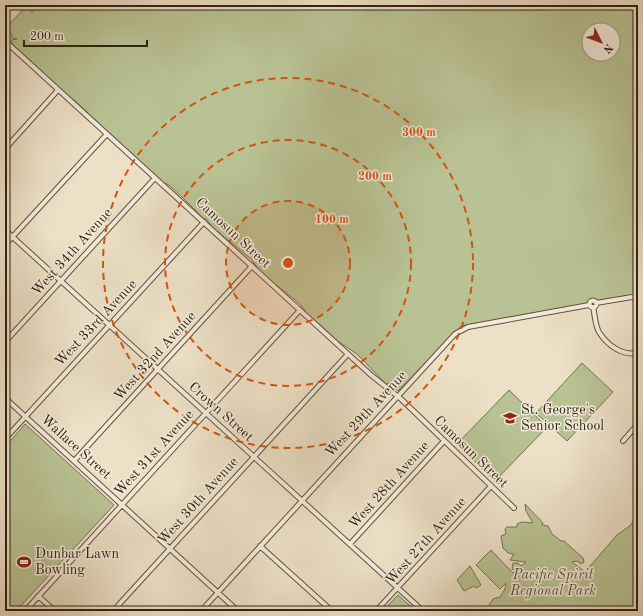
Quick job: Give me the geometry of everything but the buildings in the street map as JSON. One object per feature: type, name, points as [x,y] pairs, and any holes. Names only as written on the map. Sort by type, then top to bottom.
[{"type":"street","name":"Camosun Street","points":[[5,41],[348,354],[397,396],[514,508]]},
{"type":"street","points":[[5,52],[10,46]]},
{"type":"street","points":[[5,149],[58,90]]},
{"type":"street","points":[[5,245],[107,134]]},
{"type":"street","name":"West 34th Avenue","points":[[5,342],[155,178]]},
{"type":"street","name":"West 33rd Avenue","points":[[5,439],[204,222]]},
{"type":"street","name":"Crown Street","points":[[5,230],[423,611]]},
{"type":"street","name":"West 32nd Avenue","points":[[74,460],[252,266]]},
{"type":"street","name":"West 29th Avenue","points":[[201,611],[397,396],[451,338],[462,329],[519,317],[638,296]]},
{"type":"street","points":[[593,305],[597,326],[604,337],[622,352],[627,354],[638,353]]},
{"type":"street","name":"West 31st Avenue","points":[[25,611],[300,310]]},
{"type":"street","name":"West 30th Avenue","points":[[113,611],[348,354]]},
{"type":"street","name":"Wallace Street","points":[[5,398],[238,611]]},
{"type":"street","points":[[623,441],[638,424]]},
{"type":"street","name":"West 28th Avenue","points":[[350,544],[444,441]]},
{"type":"street","name":"West 27th Avenue","points":[[376,611],[491,486]]},
{"type":"street","points":[[260,546],[332,611]]},
{"type":"street","points":[[38,596],[55,611]]},
{"type":"green space","points":[[26,5],[638,5],[638,294],[461,326],[398,391],[390,383],[386,384],[357,354],[336,340],[309,316],[299,303],[260,272],[252,260],[213,228],[206,219],[204,219],[169,185],[160,181],[74,100],[67,97],[13,45],[11,40],[17,39],[12,38],[12,35],[5,29],[26,6],[32,12],[33,10]]},
{"type":"green space","points":[[582,363],[613,392],[567,441],[536,413]]},
{"type":"green space","points":[[509,390],[547,427],[495,481],[457,444]]},
{"type":"green space","points":[[25,424],[114,505],[16,611],[5,611],[5,447]]},
{"type":"green space","name":"Pacific Spirit Regional Park","points":[[525,504],[543,523],[542,525],[548,526],[552,534],[561,541],[564,541],[583,558],[584,562],[581,564],[577,561],[572,562],[585,572],[617,535],[631,525],[638,512],[638,611],[485,611],[490,608],[489,605],[493,599],[500,597],[505,589],[506,583],[500,589],[476,565],[491,550],[513,573],[516,570],[512,569],[513,563],[518,563],[521,566],[526,562],[510,560],[514,554],[508,553],[503,548],[501,536],[506,534],[505,529],[507,527],[517,527],[517,524],[522,522],[533,523],[526,511]]},
{"type":"green space","points":[[470,566],[481,585],[476,588],[474,586],[464,591],[457,580]]},
{"type":"green space","points":[[398,595],[416,611],[383,611]]},
{"type":"place","name":"St. George's Senior School","points":[[510,418]]},
{"type":"place","name":"Dunbar Lawn Bowling","points":[[24,562]]}]
